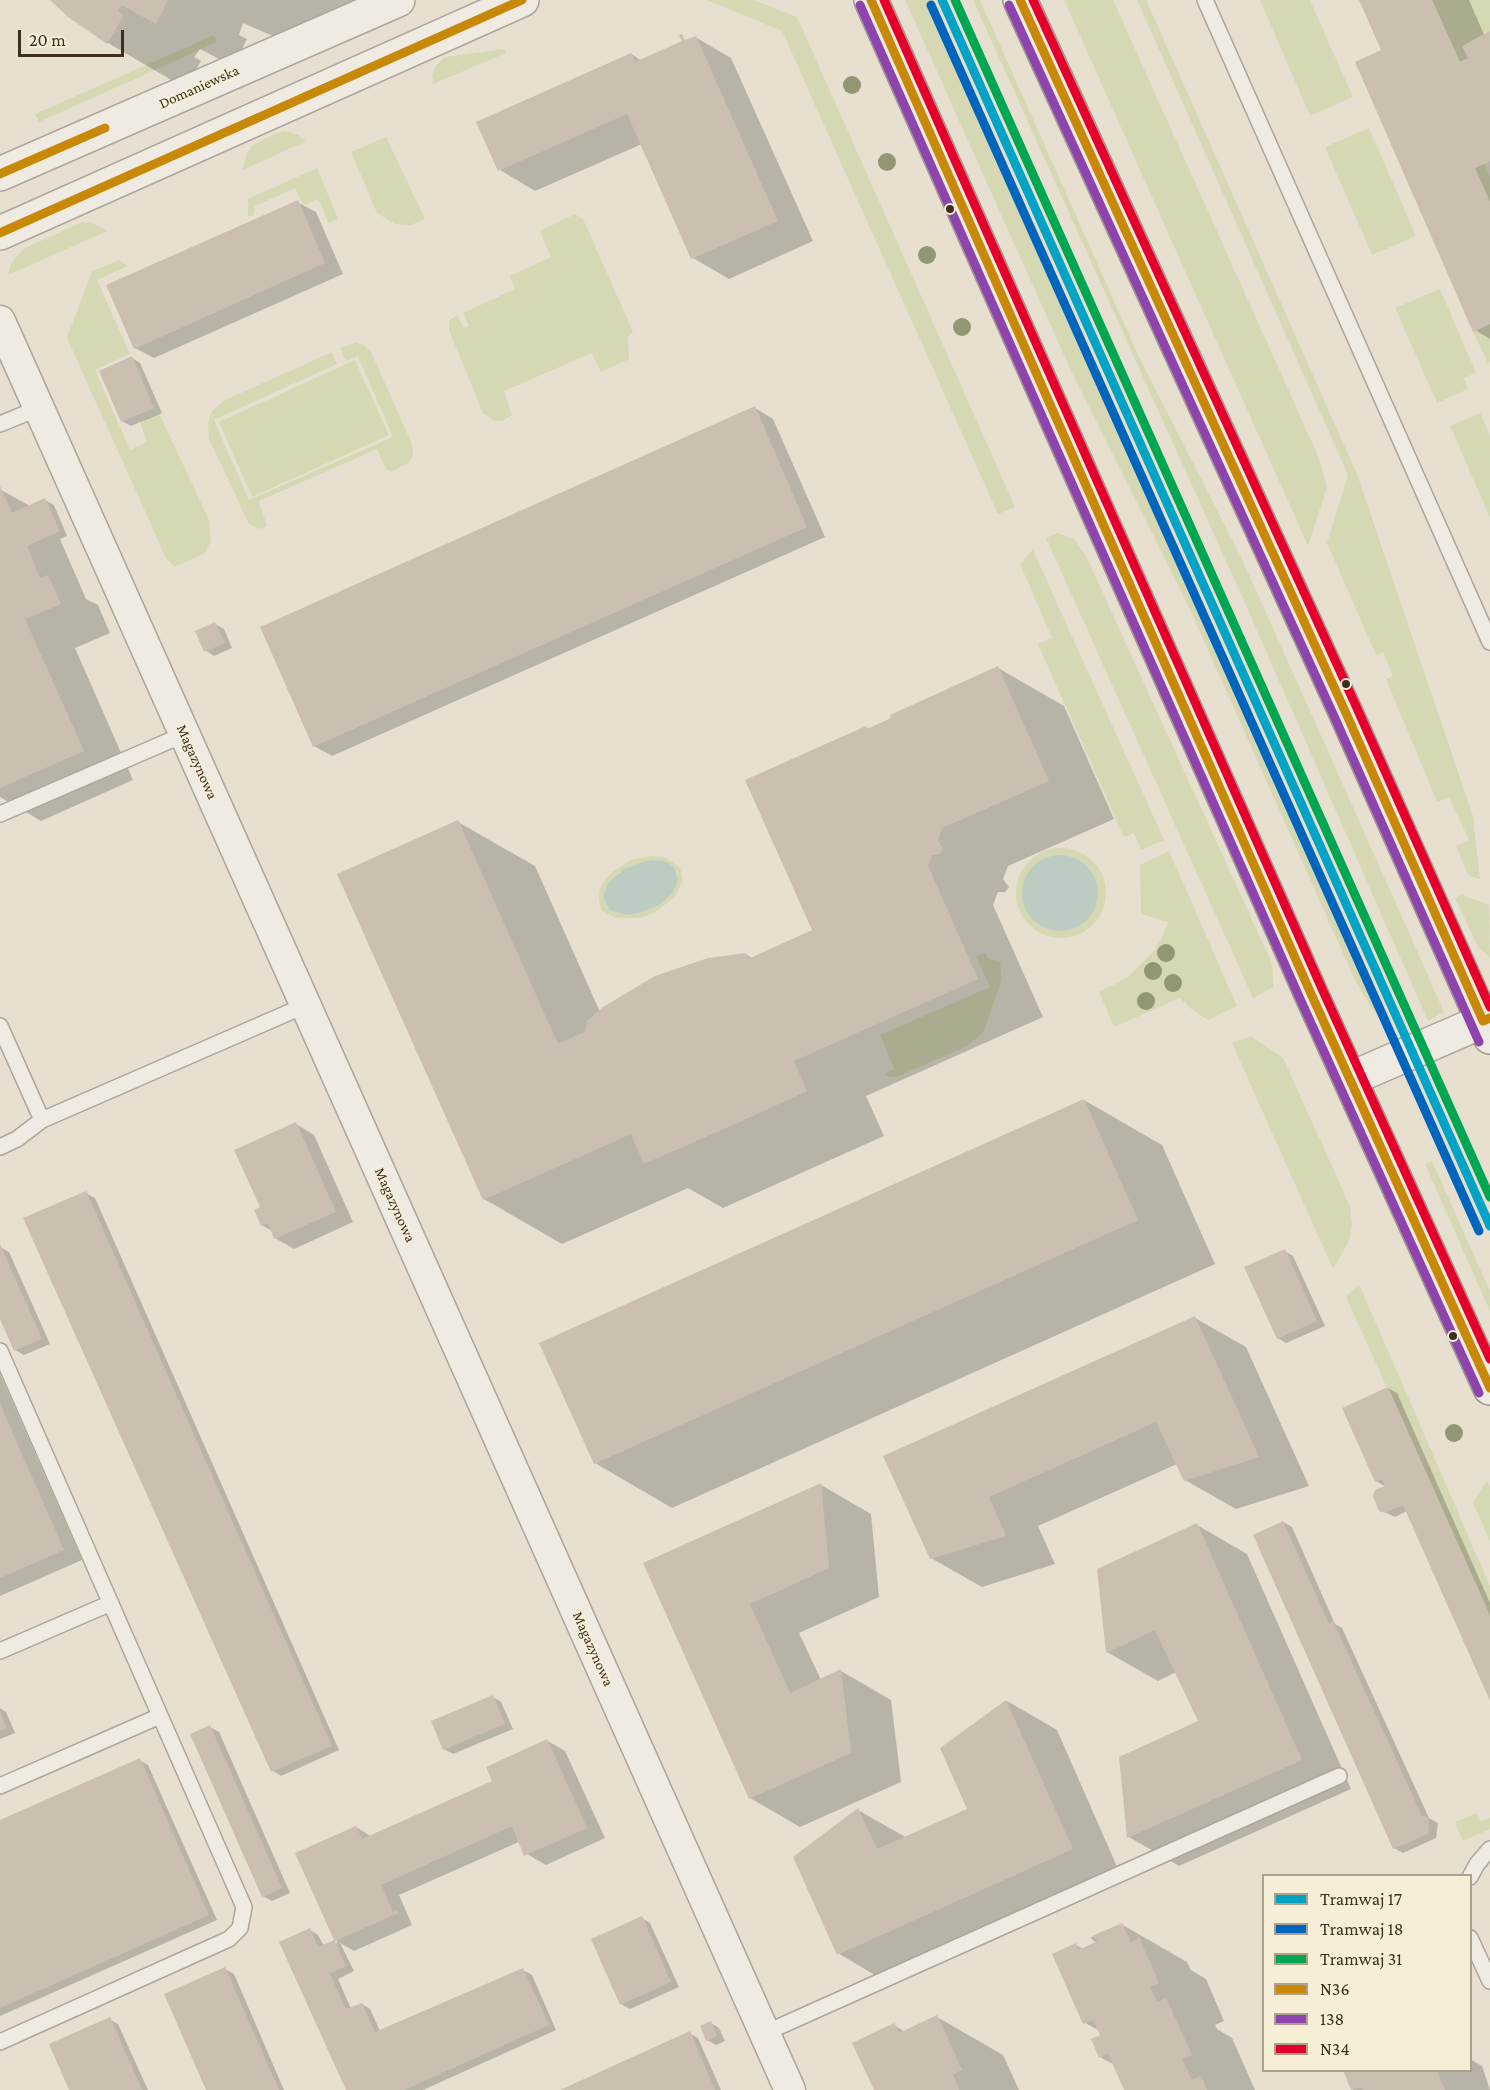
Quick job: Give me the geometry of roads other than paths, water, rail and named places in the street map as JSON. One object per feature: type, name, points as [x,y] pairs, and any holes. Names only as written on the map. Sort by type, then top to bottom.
[{"type":"main road","name":"Domaniewska","points":[[0,174],[398,0]]},
{"type":"main road","points":[[0,233],[522,0]]},
{"type":"main road","points":[[871,0],[1350,1079],[1490,1388]]},
{"type":"main road","points":[[1020,0],[1488,1025],[1350,1079]]},
{"type":"street","name":"Magazynowa","points":[[0,321],[790,2090]]},
{"type":"lane","points":[[1205,0],[1490,642]]},
{"type":"lane","points":[[0,424],[39,408]]},
{"type":"lane","points":[[0,814],[185,734]]},
{"type":"lane","points":[[0,1147],[17,1139],[42,1119],[306,1005]]},
{"type":"lane","points":[[0,1026],[42,1119]]},
{"type":"lane","points":[[0,1351],[244,1907],[240,1928],[229,1939],[211,1949],[0,2042]]},
{"type":"lane","points":[[0,1651],[111,1603]]},
{"type":"lane","points":[[0,1786],[160,1716]]},
{"type":"lane","points":[[765,2033],[1339,1776]]},
{"type":"lane","points":[[1472,1874],[1477,1864],[1490,1850]]},
{"type":"lane","points":[[1472,1942],[1490,1981]]},
{"type":"tram line","name":"17","points":[[942,0],[1490,1226]]},
{"type":"tram line","name":"31","points":[[955,0],[1490,1197]]},
{"type":"tram line","name":"18","points":[[931,5],[1479,1231]]}]
